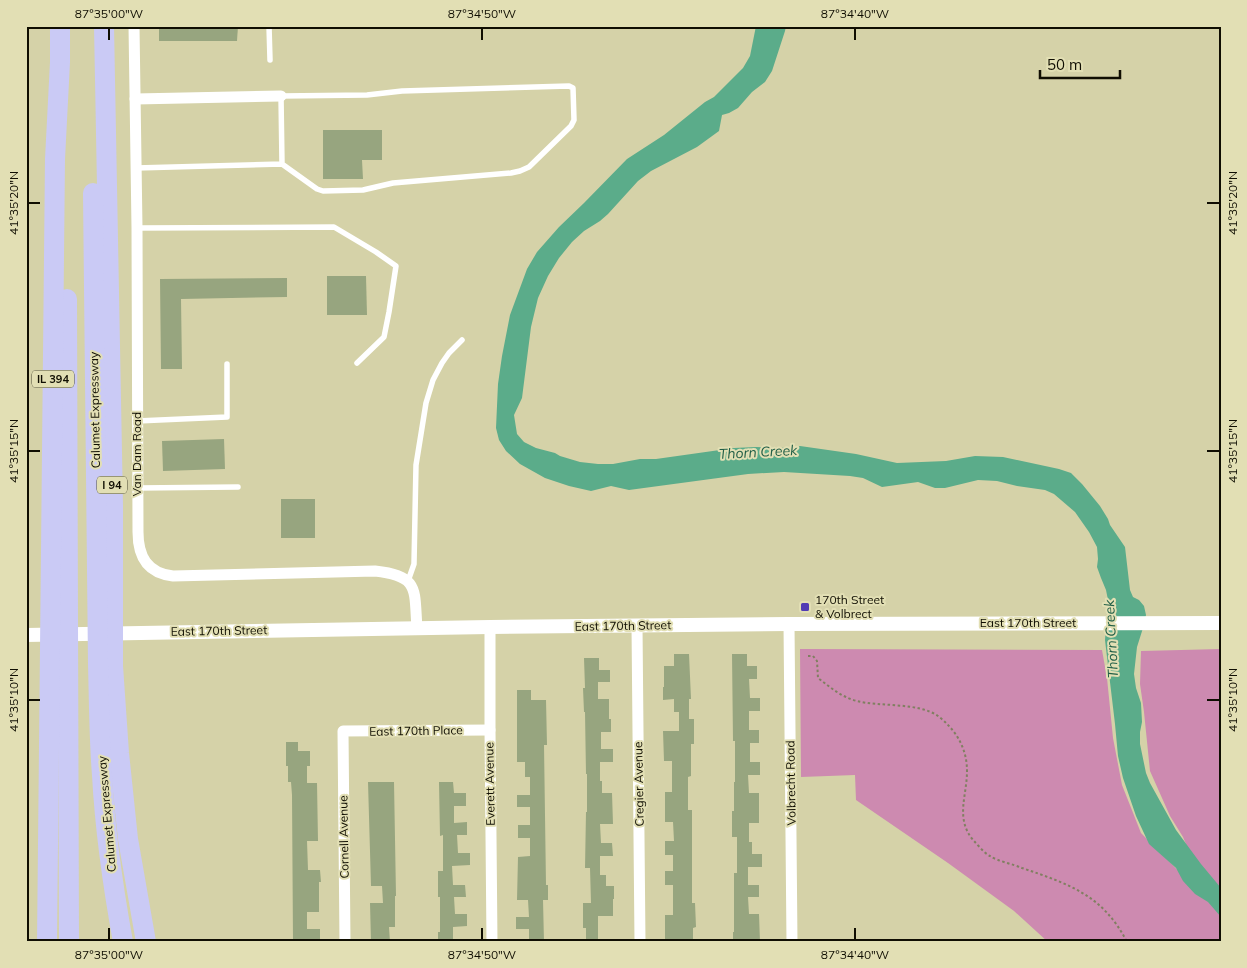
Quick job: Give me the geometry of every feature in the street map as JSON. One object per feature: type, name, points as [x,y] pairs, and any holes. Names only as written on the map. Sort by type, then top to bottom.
[{"type":"highway","points":[[60,26],[60,62],[67,160],[69,942]]},
{"type":"highway","name":"Calumet Expressway","points":[[93,26],[92,131],[99,723],[106,829],[115,899],[123,942]]},
{"type":"highway","name":"I 94","points":[[104,26],[113,506],[113,666],[119,753],[128,839],[146,942]]},
{"type":"highway","name":"IL 394","points":[[47,942],[55,159],[60,62]]},
{"type":"street","name":"Van Dam Road","points":[[134,26],[137,228],[137,488],[139,550],[143,559],[158,572],[166,575],[375,571],[390,572],[408,581]]},
{"type":"street","points":[[135,100],[281,96]]},
{"type":"street","points":[[408,581],[413,586],[415,594],[417,628]]},
{"type":"street","name":"East 170th Street","points":[[26,634],[789,624],[1216,623]]},
{"type":"street","name":"Volbrecht Road","points":[[789,624],[792,942]]},
{"type":"street","name":"Cregier Avenue","points":[[637,626],[640,942]]},
{"type":"street","name":"Everett Avenue","points":[[490,627],[492,942]]},
{"type":"street","name":"East 170th Place","points":[[343,731],[490,730]]},
{"type":"street","name":"Cornell Avenue","points":[[343,731],[345,942]]},
{"type":"lane","points":[[268,26],[270,60]]},
{"type":"lane","points":[[136,168],[282,164],[317,189],[324,191],[362,190],[393,183],[511,173],[530,167],[571,126],[574,120],[573,88],[569,86],[402,90],[367,95],[281,96],[282,164]]},
{"type":"lane","points":[[137,228],[334,227],[376,252],[396,266],[389,312],[384,337],[357,363]]},
{"type":"lane","points":[[408,581],[414,564],[416,465],[426,403],[432,380],[449,353],[462,340]]},
{"type":"lane","points":[[137,421],[227,417],[227,364]]},
{"type":"lane","points":[[137,488],[238,487]]},
{"type":"path","points":[[808,656],[813,656],[817,660],[818,678],[840,694],[857,701],[919,708],[935,714],[949,725],[959,738],[965,754],[967,771],[962,809],[965,825],[973,840],[990,856],[1067,884],[1088,896],[1106,912],[1122,931],[1127,942]]},
{"type":"shaded area","points":[[800,649],[1102,650],[1113,738],[1122,785],[1141,833],[1221,914],[1221,942],[1048,942],[1014,911],[856,800],[855,775],[801,777]]},
{"type":"shaded area","points":[[1221,649],[1221,894],[1193,861],[1150,771],[1140,684],[1141,651]]},
{"type":"water","name":"Thorn Creek","points":[[756,26],[786,26],[772,71],[765,82],[752,92],[738,108],[722,115],[719,131],[697,147],[651,171],[638,181],[608,214],[572,242],[548,276],[538,298],[531,327],[522,398],[514,415],[517,434],[524,442],[536,448],[580,462],[598,464],[656,459],[734,448],[792,448],[800,446],[856,454],[897,463],[946,461],[975,456],[1003,457],[1071,473],[1100,506],[1125,547],[1130,590],[1133,597],[1144,606],[1146,615],[1137,647],[1134,674],[1141,703],[1140,744],[1146,773],[1176,830],[1221,888],[1221,917],[1208,902],[1195,894],[1183,881],[1176,868],[1149,844],[1136,816],[1123,778],[1118,756],[1105,640],[1108,600],[1097,567],[1097,547],[1075,512],[1054,494],[1045,490],[997,481],[978,480],[945,488],[935,488],[918,482],[882,487],[863,478],[850,476],[784,472],[748,474],[629,490],[611,486],[591,491],[545,478],[520,464],[506,451],[499,440],[496,428],[498,384],[510,315],[527,269],[537,252],[559,227],[627,159],[664,135],[714,97],[743,68],[750,56]]},
{"type":"building","points":[[159,26],[238,26],[237,41],[159,41]]},
{"type":"building","points":[[323,130],[382,130],[382,160],[362,160],[363,179],[323,179]]},
{"type":"building","points":[[327,276],[366,276],[367,315],[327,315]]},
{"type":"building","points":[[287,278],[287,297],[181,299],[182,369],[161,369],[160,279]]},
{"type":"building","points":[[224,439],[225,469],[163,471],[162,441]]},
{"type":"building","points":[[281,499],[315,499],[315,538],[281,538]]},
{"type":"building","points":[[674,654],[689,654],[691,699],[689,699],[689,719],[694,719],[694,744],[691,744],[691,776],[688,777],[688,810],[692,810],[692,903],[695,903],[696,927],[693,928],[693,942],[665,942],[665,915],[673,915],[673,885],[665,885],[665,871],[673,871],[673,855],[665,855],[665,841],[674,841],[673,822],[665,822],[665,792],[672,792],[672,761],[664,761],[663,731],[679,731],[679,712],[674,712],[674,699],[663,700],[663,687],[664,666],[674,666]]},
{"type":"building","points":[[732,654],[747,654],[747,666],[757,666],[757,679],[749,679],[750,698],[760,698],[760,711],[749,711],[749,730],[759,730],[759,743],[750,743],[750,762],[760,762],[760,775],[748,775],[749,793],[759,793],[759,823],[749,823],[749,842],[752,842],[752,854],[762,854],[762,867],[748,867],[748,885],[759,885],[759,897],[748,897],[749,914],[759,914],[760,942],[733,942],[734,873],[737,873],[737,837],[732,837],[735,741],[733,741]]},
{"type":"building","points":[[584,658],[599,658],[599,670],[610,670],[610,682],[598,682],[598,699],[609,699],[611,732],[601,732],[601,749],[613,749],[613,762],[600,762],[600,781],[602,781],[602,793],[612,793],[613,824],[600,824],[601,843],[612,843],[613,856],[600,856],[600,875],[606,875],[606,886],[614,886],[614,899],[613,916],[598,916],[598,942],[586,942],[586,928],[583,928],[583,903],[591,903],[590,868],[585,868],[587,774],[583,688],[585,688]]},
{"type":"building","points":[[517,690],[531,690],[531,700],[546,700],[547,745],[544,745],[546,885],[548,885],[548,900],[543,900],[544,942],[529,942],[529,929],[516,929],[516,917],[529,917],[528,900],[517,900],[518,857],[530,856],[530,838],[518,838],[518,825],[530,825],[530,807],[517,807],[517,795],[530,795],[530,777],[525,777],[525,762],[517,762]]},
{"type":"building","points":[[286,742],[298,742],[298,751],[310,751],[310,766],[307,766],[307,783],[317,783],[318,841],[307,841],[308,870],[320,870],[319,912],[307,912],[307,929],[320,929],[320,942],[293,942],[292,795],[291,782],[288,782],[288,766],[286,766]]},
{"type":"building","points":[[368,782],[394,782],[396,896],[395,927],[389,927],[390,942],[371,942],[370,903],[383,903],[382,886],[371,886]]},
{"type":"building","points":[[439,782],[453,782],[454,793],[466,793],[466,806],[454,806],[454,823],[467,822],[467,835],[457,835],[458,853],[470,853],[470,865],[452,866],[453,885],[465,885],[466,897],[454,897],[455,914],[467,914],[467,926],[453,927],[453,942],[438,942],[438,932],[440,932],[440,897],[438,897],[438,871],[443,871],[443,835],[440,836]]},
{"type":"place","name":"170th Street & Volbrect","points":[[805,607]]}]
